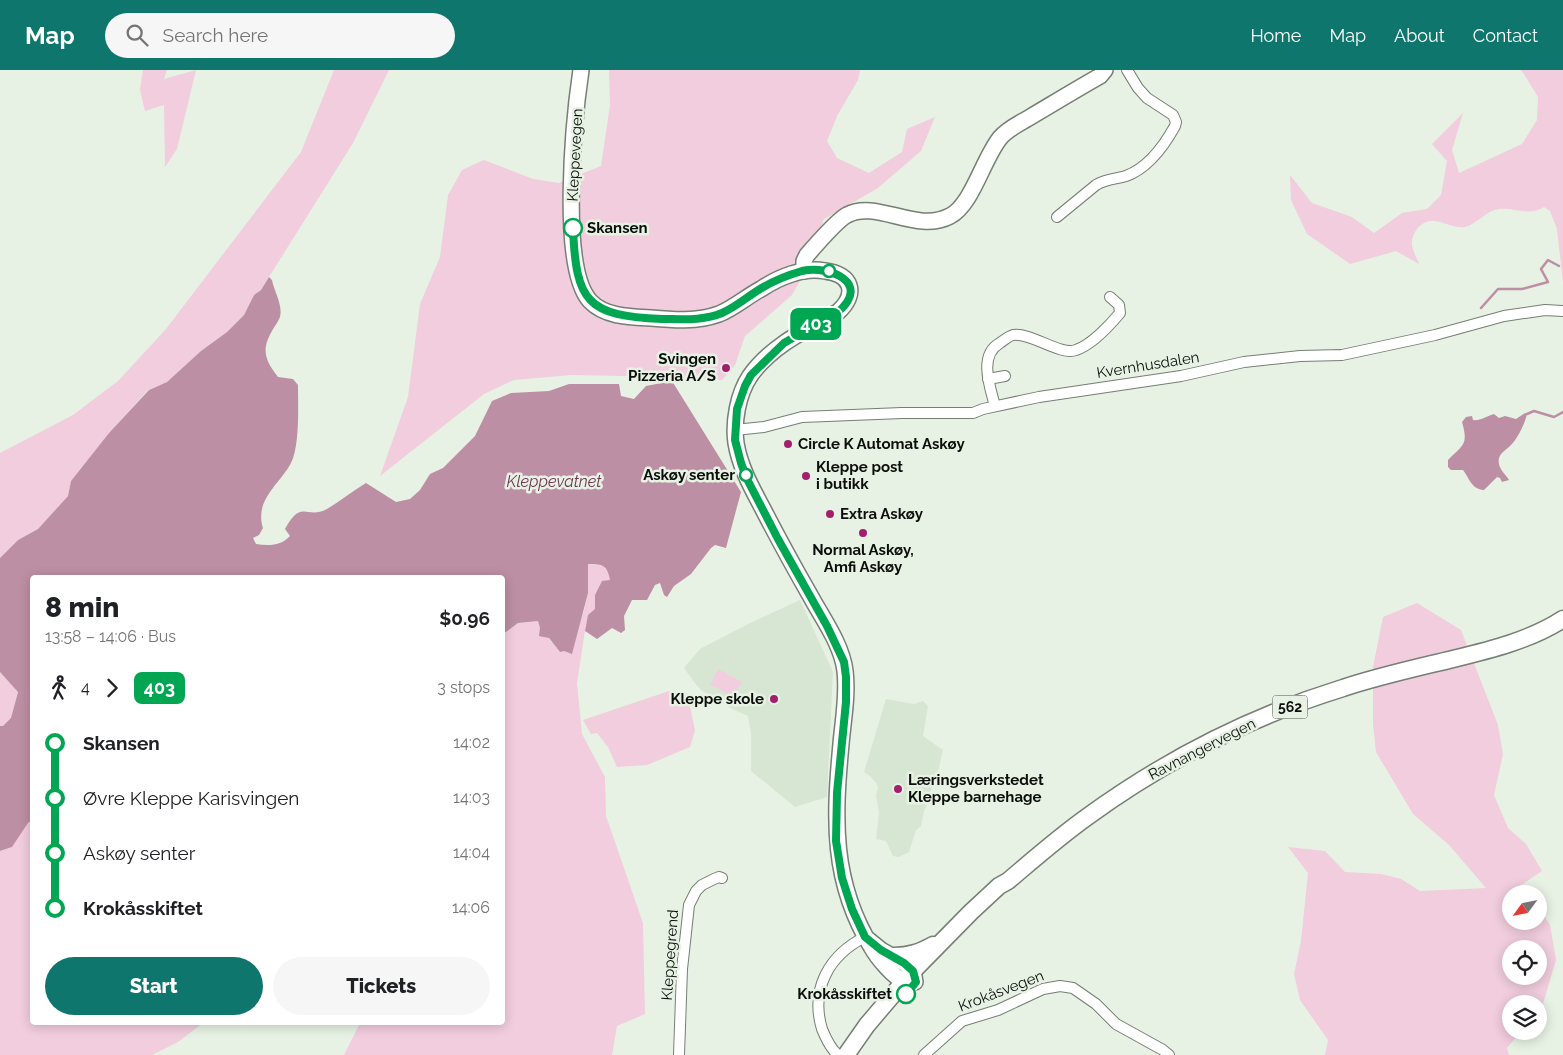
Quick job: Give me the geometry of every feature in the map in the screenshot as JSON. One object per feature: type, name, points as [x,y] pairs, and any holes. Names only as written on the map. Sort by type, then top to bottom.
[{"type":"main road","name":"Kleppevegen","points":[[581,70],[572,151],[573,235],[578,275],[585,294],[591,302],[607,312],[621,315],[678,319],[707,318],[737,305],[772,282],[804,271],[829,271],[844,278],[850,289],[849,299],[838,312],[784,343],[751,375],[737,409],[735,430],[737,448],[747,479],[827,626],[844,662],[846,702],[837,787],[836,841],[842,878],[855,916],[865,937],[883,963],[911,978]]},
{"type":"main road","points":[[804,271],[804,261],[807,256],[841,219],[852,213],[870,211],[917,221],[943,220],[952,215],[963,207],[988,157],[1005,132],[1100,76],[1105,70]]},
{"type":"main road","name":"Ravnangervegen","points":[[840,1054],[911,978],[944,939],[992,893],[1055,840],[1149,776],[1217,738],[1279,711],[1333,691],[1376,678],[1490,649],[1536,633],[1563,619]]},
{"type":"main road","name":"Ravnangervegen","points":[[855,1055],[911,978],[1002,890],[1008,881]]},
{"type":"main road","name":"Kleppevegen","points":[[865,937],[881,950],[894,956],[911,978]]},
{"type":"main road","points":[[894,956],[921,952],[944,939]]},
{"type":"street","points":[[1057,217],[1096,185],[1106,180],[1124,177],[1144,166],[1175,126],[1173,115],[1147,98],[1138,88],[1127,70]]},
{"type":"street","points":[[994,406],[988,379],[987,359],[996,344],[1013,335],[1030,338],[1068,351],[1077,350],[1107,330],[1120,313],[1119,304],[1110,296]]},
{"type":"street","name":"Kvernhusdalen","points":[[735,430],[764,427],[802,417],[902,413],[964,414],[1039,397],[1181,376],[1250,361],[1300,356],[1342,355],[1435,335],[1504,316],[1544,310],[1563,311]]},
{"type":"street","points":[[988,379],[1005,376]]},
{"type":"street","name":"Kleppegrend","points":[[678,1055],[682,969],[688,905],[702,885],[719,877],[722,878]]},
{"type":"street","points":[[840,1054],[827,1041],[821,1024],[818,1008],[820,992],[825,974],[837,957],[848,947],[865,937]]},
{"type":"street","name":"Krokåsvegen","points":[[924,1055],[962,1021],[998,1010],[1043,989],[1060,986],[1073,988],[1096,1004],[1116,1024],[1164,1050],[1169,1055]]},
{"type":"shaded area","points":[[143,70],[167,70],[164,79],[196,70],[177,149],[165,167],[164,105],[145,111],[140,90]]},
{"type":"shaded area","points":[[334,70],[389,70],[353,143],[261,290],[254,295],[244,315],[227,332],[201,351],[167,382],[148,390],[109,433],[71,481],[68,496],[38,529],[18,540],[0,558],[0,453],[73,415],[118,381],[166,329],[301,152]]},
{"type":"shaded area","points":[[609,70],[860,70],[858,80],[837,116],[827,141],[837,158],[869,173],[902,152],[907,129],[935,117],[921,151],[878,188],[824,219],[803,275],[792,295],[745,336],[735,365],[722,380],[678,377],[572,375],[514,380],[484,394],[380,476],[408,397],[420,304],[440,257],[448,195],[462,170],[484,160],[533,179],[559,183],[601,166],[610,105]]},
{"type":"shaded area","points":[[1520,70],[1563,70],[1563,283],[1557,229],[1550,211],[1544,207],[1527,212],[1505,209],[1495,210],[1465,227],[1435,221],[1426,222],[1418,228],[1412,240],[1419,264],[1396,251],[1350,264],[1307,234],[1291,200],[1290,175],[1312,203],[1352,217],[1374,233],[1402,213],[1427,209],[1441,195],[1447,161],[1432,144],[1463,113],[1452,150],[1459,173],[1522,144],[1537,120],[1538,97]]},
{"type":"shaded area","points":[[588,564],[603,566],[610,580],[595,603],[595,609],[586,624],[577,683],[582,734],[605,777],[606,816],[643,923],[645,1014],[617,1026],[612,1055],[344,1055],[359,1025],[505,1025],[505,632],[518,623],[538,621],[540,628],[560,652],[583,614],[588,593]]},
{"type":"shaded area","name":"Kleppe skole","points":[[800,600],[833,672],[827,797],[795,807],[751,771],[751,734],[748,716],[732,709],[701,690],[684,668],[700,649]]},
{"type":"shaded area","points":[[1417,603],[1461,630],[1498,725],[1503,754],[1494,795],[1508,828],[1526,844],[1542,871],[1521,885],[1502,885],[1502,930],[1548,930],[1548,922],[1556,960],[1546,995],[1502,995],[1502,1040],[1514,1040],[1507,1048],[1509,1055],[1325,1055],[1328,1040],[1300,1000],[1294,974],[1301,941],[1308,873],[1288,847],[1325,851],[1345,872],[1381,874],[1401,879],[1420,891],[1486,888],[1449,845],[1413,814],[1376,752],[1373,724],[1373,667],[1383,617]]},
{"type":"shaded area","points":[[718,669],[742,682],[733,697],[710,684]]},
{"type":"shaded area","points":[[0,672],[18,691],[11,719],[3,726],[0,726]]},
{"type":"shaded area","points":[[669,691],[687,693],[695,730],[690,747],[647,765],[617,767],[608,747],[597,733],[591,734],[583,720]]},
{"type":"shaded area","points":[[886,699],[914,704],[923,701],[928,706],[923,736],[943,750],[921,826],[916,830],[909,852],[899,857],[893,856],[886,841],[876,839],[879,813],[876,795],[878,788],[871,777],[864,772]]},
{"type":"shaded area","points":[[30,822],[30,1025],[200,1025],[178,1042],[152,1055],[0,1055],[0,851],[12,847]]},
{"type":"water","name":"Kleppevatnet","points":[[269,277],[272,280],[281,312],[266,344],[266,355],[267,360],[278,377],[293,379],[298,385],[298,425],[294,455],[286,471],[265,501],[261,518],[263,528],[259,535],[253,538],[256,544],[270,545],[283,542],[290,536],[285,529],[296,514],[304,511],[320,512],[327,509],[366,483],[396,502],[410,499],[420,490],[430,474],[443,468],[475,436],[492,401],[511,393],[549,391],[569,384],[619,384],[621,396],[634,399],[646,386],[672,381],[741,492],[726,548],[715,545],[711,548],[691,574],[674,586],[667,597],[664,595],[660,583],[655,585],[647,600],[632,600],[624,616],[625,630],[621,633],[612,628],[597,639],[585,631],[588,615],[595,609],[595,595],[602,581],[610,580],[604,566],[588,564],[588,593],[572,654],[564,651],[560,652],[549,638],[539,636],[540,628],[538,621],[518,623],[505,632],[505,575],[30,575],[30,822],[12,847],[0,851],[0,726],[3,726],[11,718],[18,692],[0,672],[0,558],[18,540],[38,529],[68,496],[71,481],[109,433],[149,390],[167,382],[201,351],[227,332],[244,315],[254,295],[261,290]]},
{"type":"water","points":[[1525,413],[1527,414],[1526,418],[1519,434],[1499,458],[1500,466],[1509,480],[1502,482],[1497,477],[1484,490],[1473,486],[1463,470],[1451,470],[1448,467],[1448,460],[1463,444],[1465,436],[1462,422],[1466,417],[1472,416],[1473,420],[1476,420],[1494,414],[1499,418],[1505,416],[1516,419]]},
{"type":"waterway","points":[[1481,308],[1498,289],[1522,289],[1548,282],[1541,269],[1548,260],[1559,266]]},
{"type":"waterway","points":[[1527,414],[1534,411],[1554,417],[1563,412]]},
{"type":"bus line","name":"403","points":[[573,228],[573,243],[580,285],[591,302],[607,312],[621,315],[678,319],[707,318],[737,305],[772,282],[804,271],[829,271],[838,274],[848,282],[850,289],[849,299],[838,312],[784,343],[751,375],[737,409],[735,440],[747,479],[827,626],[844,662],[846,702],[836,805],[838,859],[852,909],[865,937],[913,971],[916,982],[906,994]]},
{"type":"place","name":"Skansen","points":[[573,228]]},
{"type":"place","name":"Svingen Pizzeria A/S","points":[[726,368]]},
{"type":"place","name":"Circle K Automat Askøy","points":[[788,444]]},
{"type":"place","name":"Askøy senter","points":[[746,475]]},
{"type":"place","name":"Kleppe post i butikk","points":[[806,476]]},
{"type":"place","name":"Extra Askøy","points":[[830,514]]},
{"type":"place","name":"Normal Askøy, Amfi Askøy","points":[[863,533]]},
{"type":"place","name":"Kleppe skole","points":[[774,699]]},
{"type":"place","name":"Læringsverkstedet Kleppe barnehage","points":[[898,789]]},
{"type":"place","name":"Krokåsskiftet","points":[[906,994]]}]
